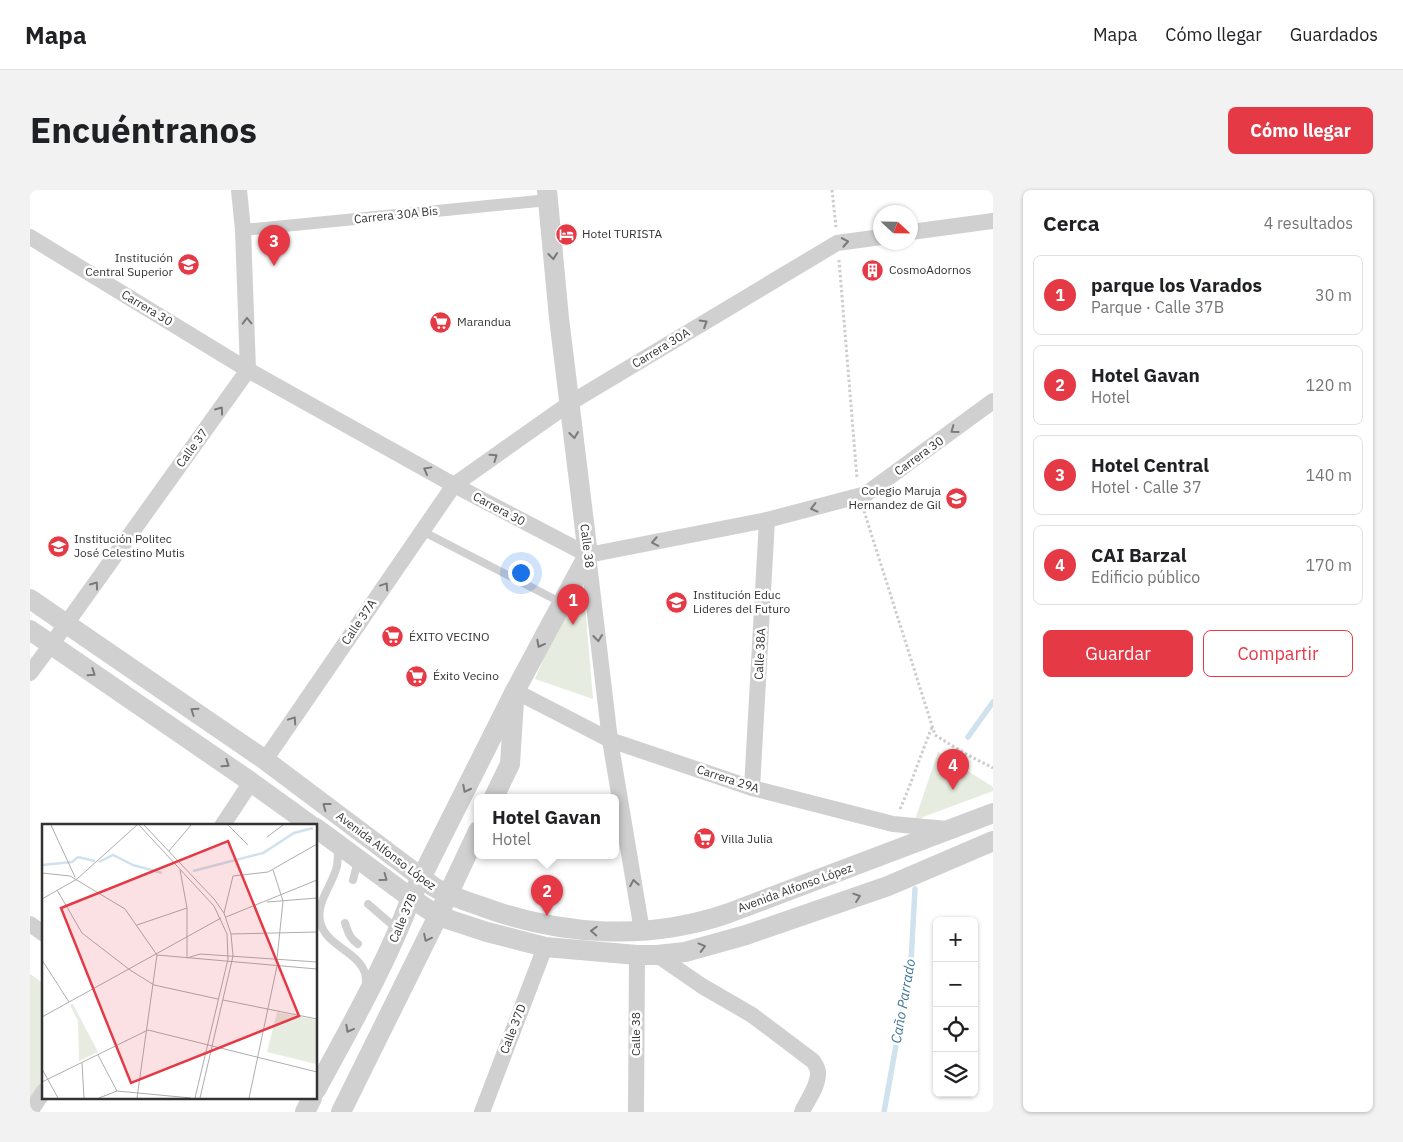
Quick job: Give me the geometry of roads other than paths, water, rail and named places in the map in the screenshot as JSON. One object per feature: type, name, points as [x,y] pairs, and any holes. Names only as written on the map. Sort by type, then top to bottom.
[{"type":"street","points":[[239,190],[244,230],[248,370]]},
{"type":"street","name":"Carrera 30A Bis","points":[[244,230],[547,195]]},
{"type":"street","name":"Calle 38","points":[[547,195],[559,318],[610,740],[642,931]]},
{"type":"street","points":[[918,231],[993,220]]},
{"type":"street","name":"Carrera 30","points":[[30,237],[248,370],[454,485],[588,555],[767,520],[866,494],[993,401]]},
{"type":"street","name":"Carrera 30A","points":[[454,485],[570,404],[837,243],[873,238]]},
{"type":"street","name":"Calle 37","points":[[30,672],[52,645],[248,370]]},
{"type":"street","name":"Calle 37A","points":[[265,760],[454,485]]},
{"type":"street","name":"Calle 38A","points":[[752,788],[767,520]]},
{"type":"street","name":"Calle 37B","points":[[318,1083],[366,995],[379,960],[399,931],[411,898],[515,691],[588,555]]},
{"type":"street","name":"Avenida Alfonso López","points":[[30,599],[265,760],[421,878],[448,895],[504,915],[552,927],[594,931],[642,931],[676,928],[709,920],[993,814]]},
{"type":"street","points":[[30,630],[309,824]]},
{"type":"street","name":"Calle 37B","points":[[495,794],[510,764],[515,691]]},
{"type":"street","name":"Carrera 29A","points":[[515,691],[610,740],[752,788],[893,824],[952,830]]},
{"type":"street","points":[[223,824],[251,782]]},
{"type":"street","name":"Avenida Alfonso López","points":[[318,829],[438,916],[487,932],[545,947],[637,955],[685,952],[746,935],[888,886],[993,841]]},
{"type":"street","points":[[341,1112],[474,840]]},
{"type":"street","points":[[30,924],[42,933]]},
{"type":"street","name":"Calle 37D","points":[[482,1112],[545,947]]},
{"type":"street","name":"Calle 38","points":[[636,1112],[637,955]]},
{"type":"street","points":[[657,955],[702,986],[752,1015],[813,1061],[818,1069],[817,1082],[802,1112]]},
{"type":"street","points":[[30,1112],[42,1094]]},
{"type":"lane","points":[[422,530],[562,603]]},
{"type":"lane","points":[[338,844],[337,864],[322,902],[319,914],[320,924],[325,933],[353,957],[365,973],[366,995]]},
{"type":"lane","points":[[353,880],[358,860]]},
{"type":"lane","points":[[368,904],[399,931]]},
{"type":"lane","points":[[346,923],[349,936],[358,944]]},
{"type":"waterway","name":"Caño Parrado","points":[[968,737],[993,702]]},
{"type":"waterway","name":"Caño Parrado","points":[[884,1112],[911,962],[915,889]]},
{"type":"place","name":"Hotel TURISTA","points":[[566,234]]},
{"type":"place","name":"Institución Central Superior","points":[[189,265]]},
{"type":"place","name":"Hotel Central","points":[[274,266]]},
{"type":"place","name":"CosmoAdornos","points":[[873,270]]},
{"type":"place","name":"Marandua","points":[[441,322]]},
{"type":"place","name":"Colegio Maruja Hernandez de Gil","points":[[957,498]]},
{"type":"place","name":"Institución Politec José Celestino Mutis","points":[[58,546]]},
{"type":"place","name":"Institución Educ Lideres del Futuro","points":[[677,602]]},
{"type":"place","name":"parque los Varados","points":[[573,625]]},
{"type":"place","name":"ÉXITO VECINO","points":[[393,637]]},
{"type":"place","name":"Éxito Vecino","points":[[417,676]]},
{"type":"place","name":"CAI Barzal","points":[[953,790]]},
{"type":"place","name":"Villa Julia","points":[[705,839]]},
{"type":"place","name":"Hotel Gavan","points":[[547,916]]}]
